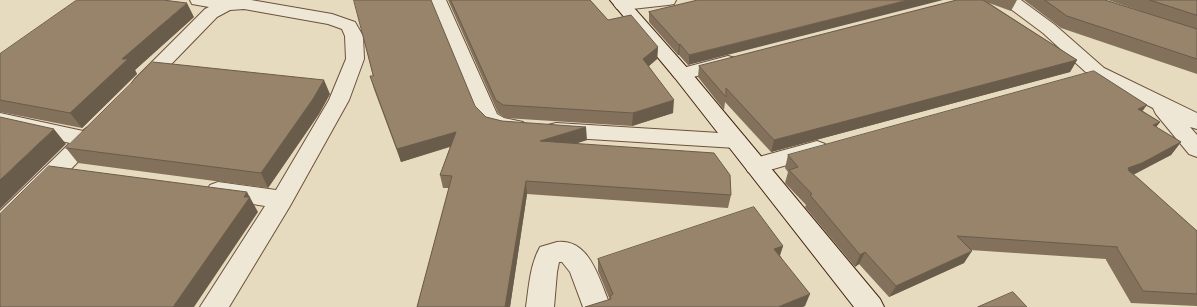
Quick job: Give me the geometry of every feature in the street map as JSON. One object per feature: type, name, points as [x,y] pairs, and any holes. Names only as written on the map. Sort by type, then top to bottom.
[{"type":"street","points":[[198,0],[227,5],[244,4],[332,19],[349,26],[354,36],[355,59],[348,81],[339,100],[282,200],[214,307]]},
{"type":"street","points":[[438,0],[488,118],[499,125],[736,141]]},
{"type":"street","points":[[620,3],[668,0]]},
{"type":"street","points":[[1010,0],[1049,29],[1097,72],[1197,122]]},
{"type":"street","points":[[620,3],[682,74],[870,307]]},
{"type":"street","points":[[130,95],[211,13],[227,5]]},
{"type":"street","points":[[682,74],[744,58]]},
{"type":"street","points":[[1075,79],[1097,72]]},
{"type":"street","points":[[1158,102],[1197,149]]},
{"type":"street","points":[[0,226],[109,117]]},
{"type":"street","points":[[0,120],[87,139]]},
{"type":"street","points":[[756,166],[832,145]]},
{"type":"street","points":[[56,170],[80,173]]},
{"type":"street","points":[[196,188],[282,200]]},
{"type":"street","points":[[540,307],[544,272],[548,254],[560,252],[569,253],[577,261],[597,307]]},
{"type":"building","points":[[77,0],[163,0],[187,3],[122,59],[128,59],[70,113],[0,100],[0,54]]},
{"type":"building","points":[[354,0],[431,0],[475,106],[486,117],[502,121],[586,127],[540,141],[714,153],[730,175],[731,195],[526,181],[505,307],[417,307],[452,176],[440,175],[456,132],[397,149],[370,76],[373,76]]},
{"type":"building","points":[[451,0],[590,0],[608,20],[631,15],[658,47],[643,59],[674,100],[633,113],[503,105],[496,100]]},
{"type":"building","points":[[698,0],[908,0],[689,55],[649,12]]},
{"type":"building","points":[[957,0],[983,0],[1077,60],[774,140],[726,88],[726,97],[699,66]]},
{"type":"building","points":[[1045,0],[1105,0],[1197,29],[1197,59],[1067,16]]},
{"type":"building","points":[[1150,0],[1197,0],[1197,15]]},
{"type":"building","points":[[153,62],[324,80],[313,99],[261,173],[66,148]]},
{"type":"building","points":[[1094,71],[1147,105],[1138,109],[1160,122],[1153,125],[1181,142],[1142,163],[1128,168],[1128,170],[1197,231],[1197,294],[1143,291],[1117,248],[1118,247],[957,236],[972,251],[896,286],[865,252],[860,255],[810,195],[812,194],[789,170],[798,167],[788,155]]},
{"type":"building","points":[[0,117],[54,129],[0,180]]},
{"type":"building","points":[[49,166],[247,192],[244,197],[250,197],[173,307],[0,307],[0,214]]},
{"type":"building","points":[[754,207],[783,246],[774,249],[810,294],[778,307],[585,307],[611,299],[610,296],[613,294],[598,259]]},
{"type":"building","points":[[1013,292],[1027,307],[978,307]]}]
